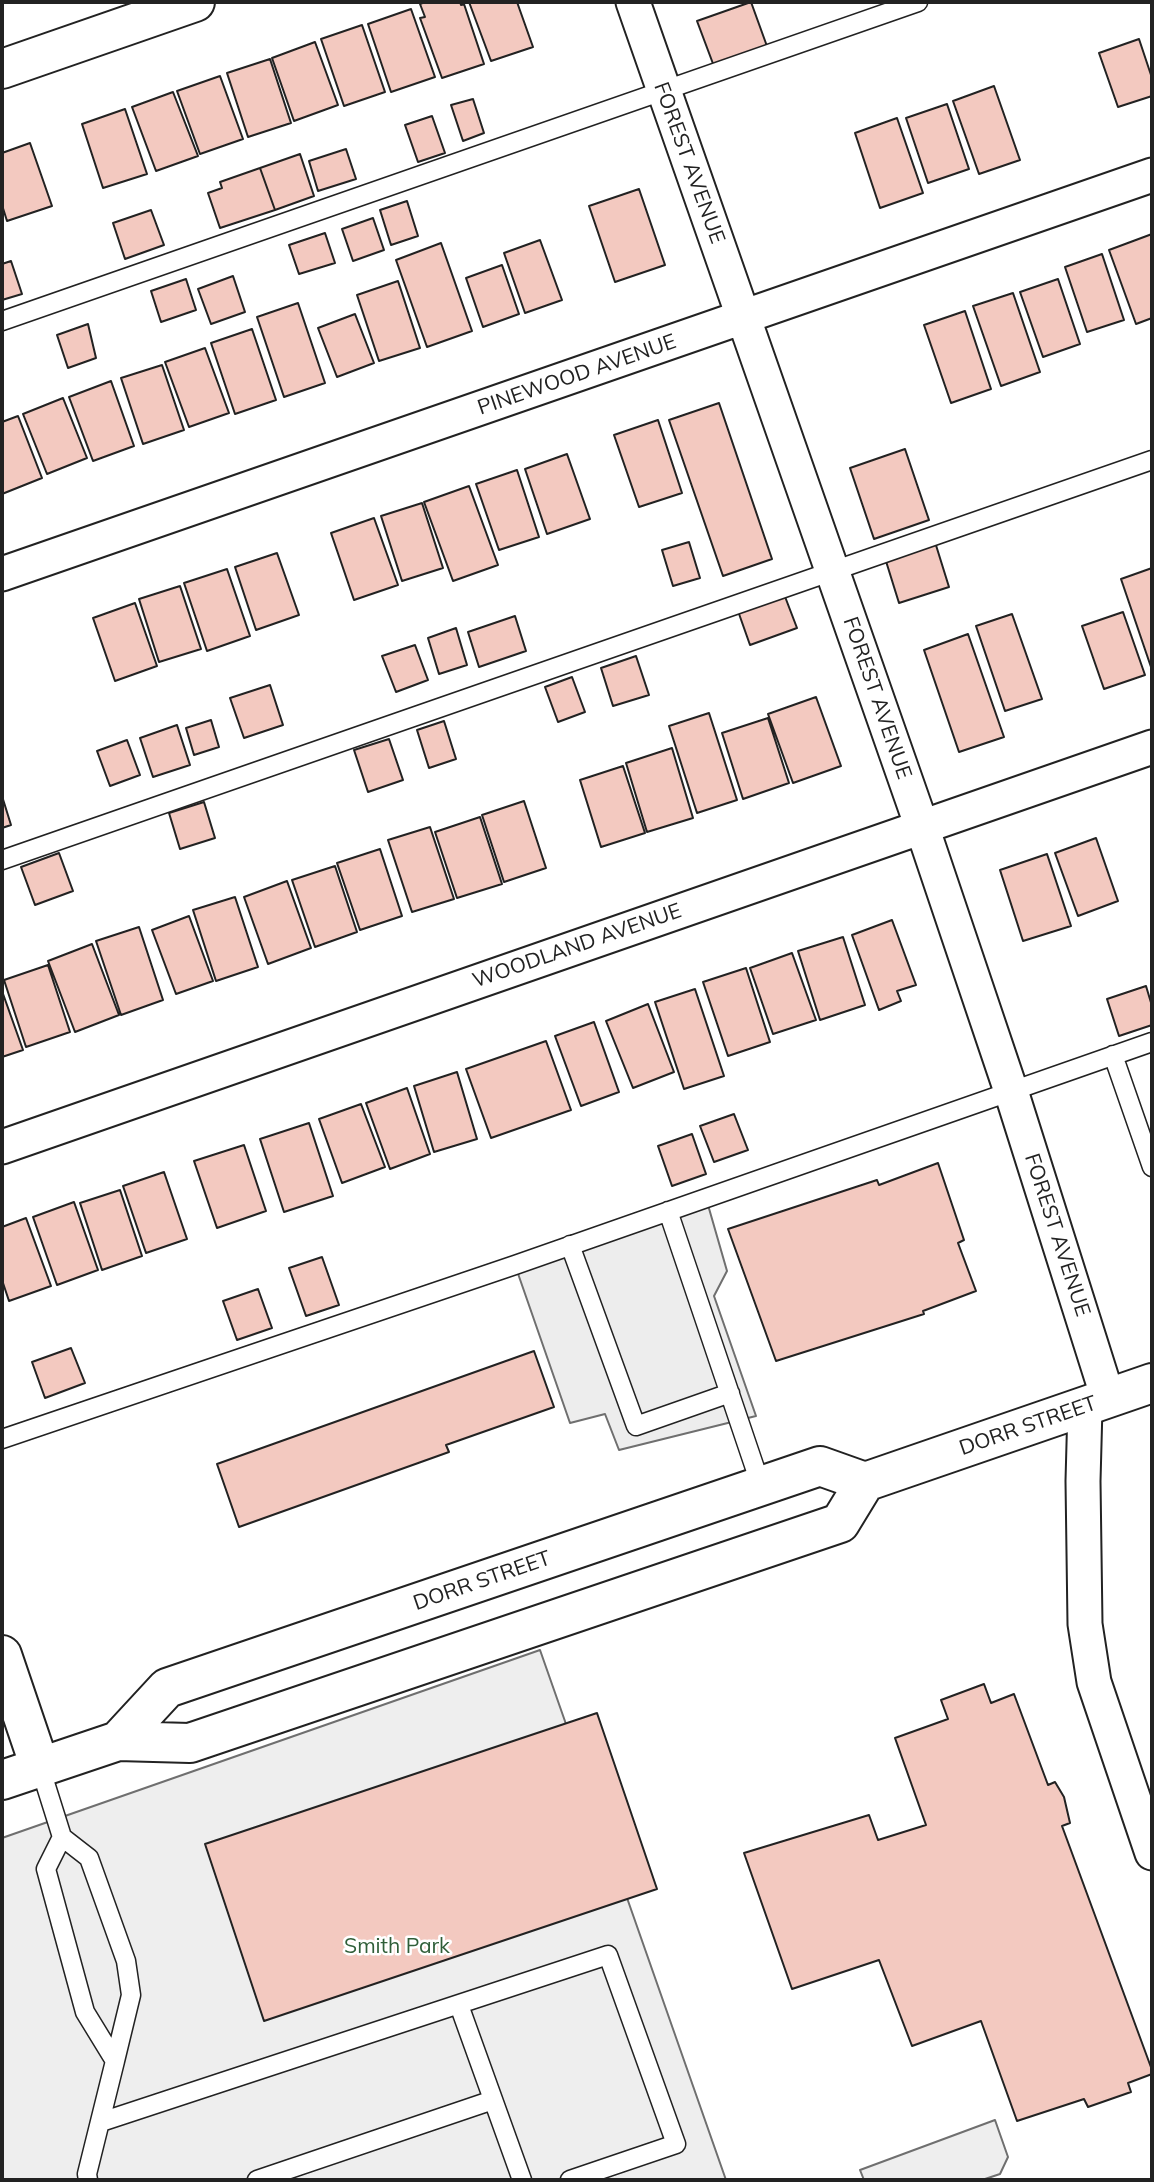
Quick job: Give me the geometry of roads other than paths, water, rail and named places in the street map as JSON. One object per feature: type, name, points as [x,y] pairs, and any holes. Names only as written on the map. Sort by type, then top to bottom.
[{"type":"main road","points":[[2,69],[195,2]]},
{"type":"main road","name":"DORR STREET","points":[[118,1741],[167,1688],[820,1466],[864,1482],[1152,1383]]},
{"type":"main road","name":"DORR STREET","points":[[2,1780],[118,1741],[190,1743],[840,1523],[864,1482]]},
{"type":"main road","points":[[2,1655],[40,1767]]},
{"type":"street","name":"FOREST AVENUE","points":[[633,2],[834,572],[1012,1091],[1097,1402],[1083,1481],[1085,1624],[1094,1682],[1152,1853]]},
{"type":"street","name":"PINEWOOD AVENUE","points":[[2,574],[1152,176]]},
{"type":"street","name":"WOODLAND AVENUE","points":[[2,1147],[1152,747]]},
{"type":"lane","points":[[2,321],[919,2]]},
{"type":"lane","points":[[2,860],[1152,460]]},
{"type":"lane","points":[[2,1439],[1152,1042]]},
{"type":"lane","points":[[1113,1055],[1152,1167]]},
{"type":"lane","points":[[668,1211],[761,1486]]},
{"type":"lane","points":[[570,1245],[636,1426],[730,1393]]},
{"type":"lane","points":[[40,1767],[62,1837],[89,1858],[125,1961],[131,1995],[87,2174],[88,2180]]},
{"type":"lane","points":[[62,1837],[46,1868],[85,2012],[116,2061]]},
{"type":"lane","points":[[101,2122],[608,1955],[676,2144],[570,2180]]},
{"type":"lane","points":[[459,2005],[522,2180]]},
{"type":"lane","points":[[257,2180],[493,2100]]},
{"type":"park label","name":"Smith Park","points":[[397,1947]]}]
